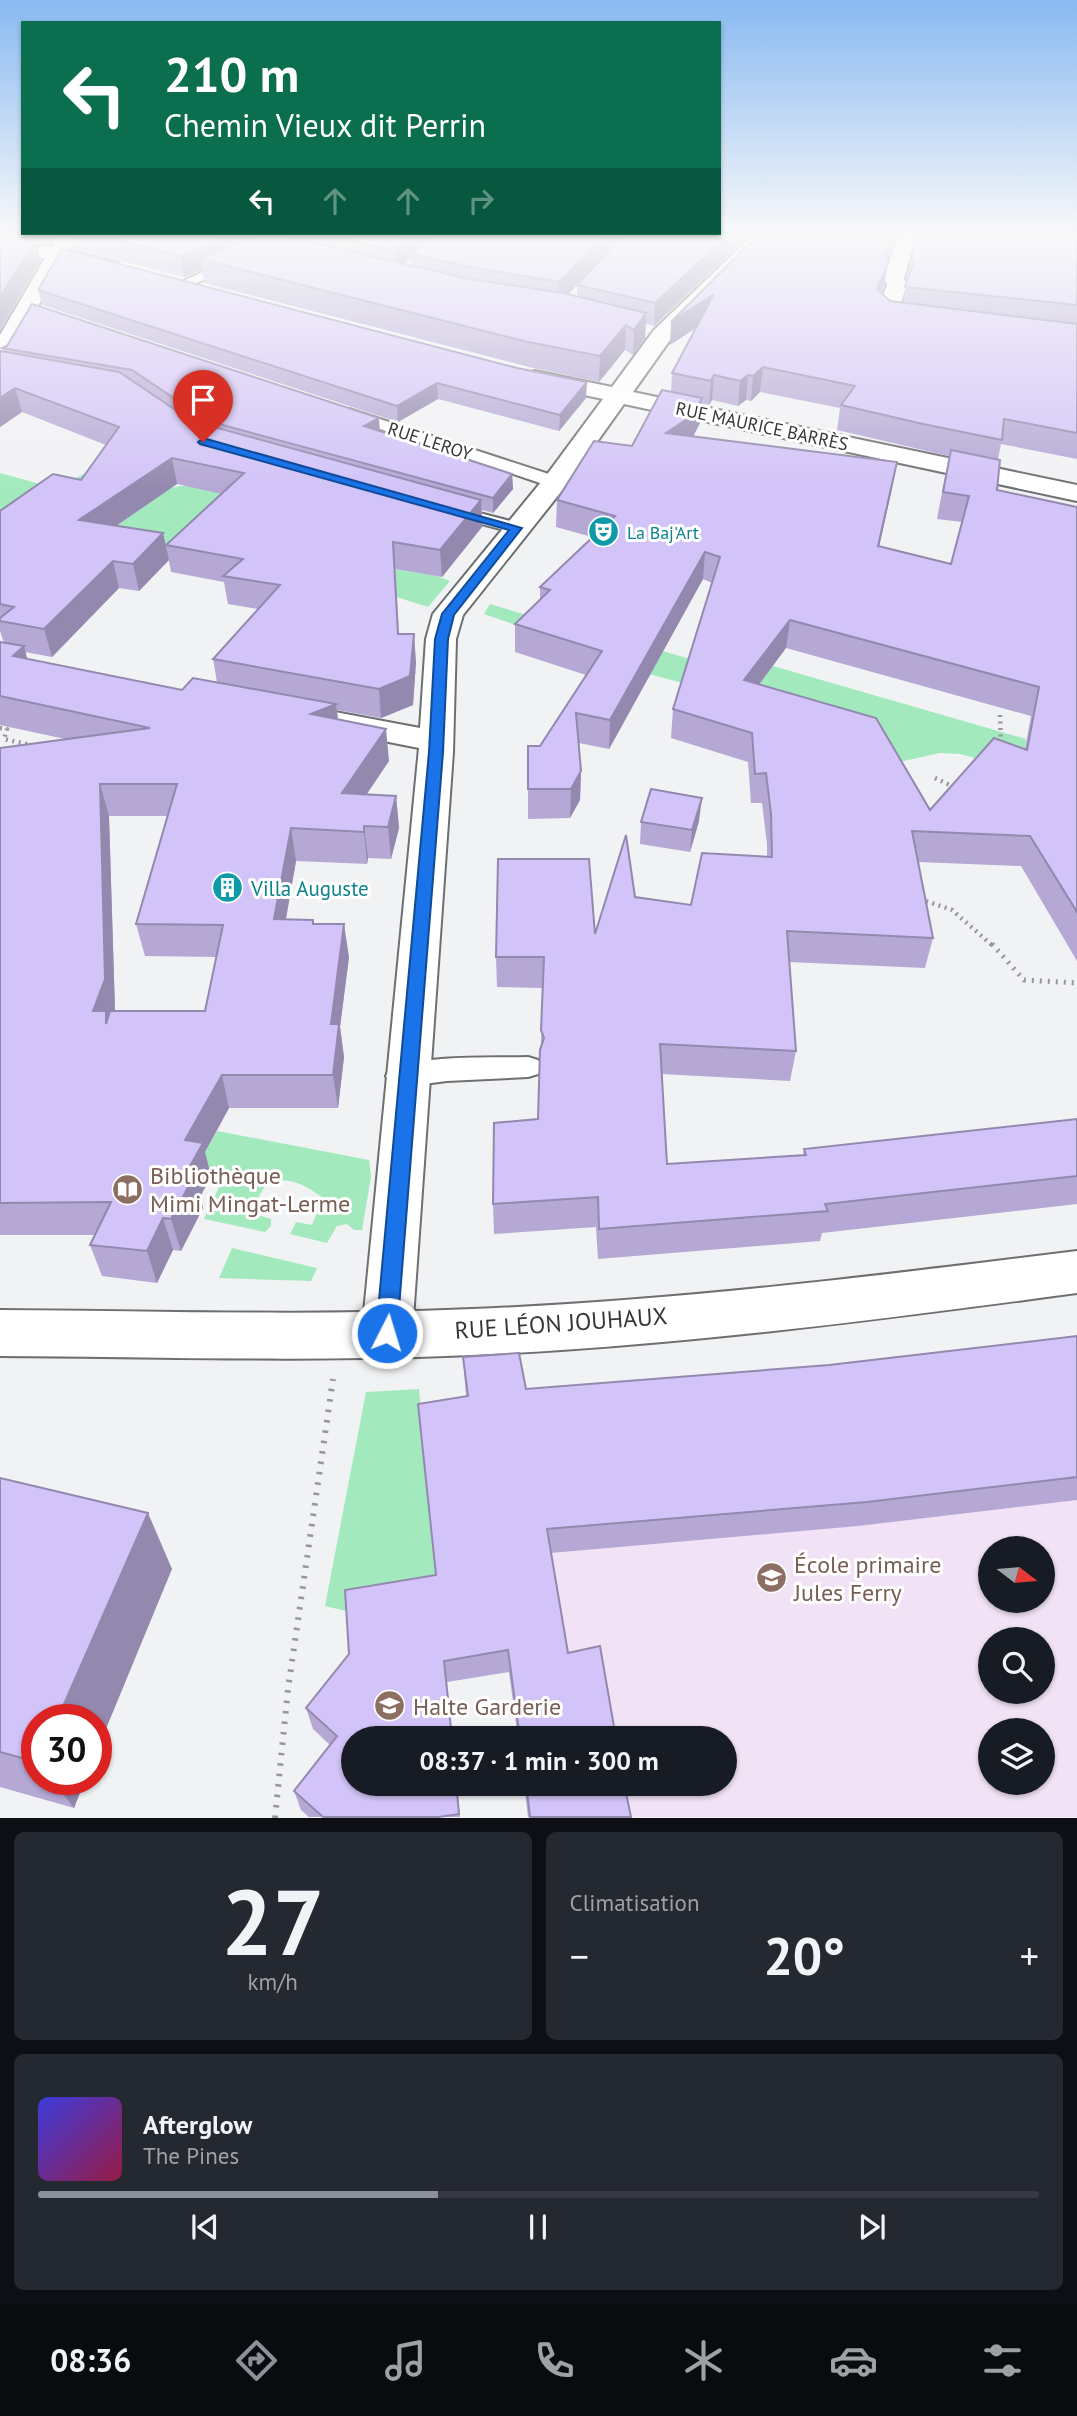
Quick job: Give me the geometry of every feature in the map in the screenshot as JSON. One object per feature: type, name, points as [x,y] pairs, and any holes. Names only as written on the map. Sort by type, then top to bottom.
[{"type":"street","points":[[0,354],[27,319]]},
{"type":"street","points":[[387,1333],[405,1075],[436,741],[441,639],[448,614],[555,482],[617,395],[655,334],[672,319]]},
{"type":"street","points":[[902,319],[947,324]]},
{"type":"street","name":"RUE MAURICE BARRÈS","points":[[513,373],[1077,493]]},
{"type":"street","points":[[303,716],[436,741]]},
{"type":"street","name":"RUE LÉON JOUHAUX","points":[[0,1333],[387,1333],[537,1329],[873,1298],[1077,1272]]},
{"type":"lane","name":"RUE LEROY","points":[[329,407],[555,482]]},
{"type":"lane","points":[[438,506],[516,528]]},
{"type":"lane","points":[[405,1075],[528,1067]]},
{"type":"path","points":[[1000,715],[1001,749]]},
{"type":"path","points":[[0,728],[6,729],[4,739],[29,743],[38,748]]},
{"type":"path","points":[[935,778],[958,789]]},
{"type":"path","points":[[910,898],[935,902],[966,916],[1024,980],[1077,983]]},
{"type":"path","points":[[275,1818],[288,1689],[333,1379]]},
{"type":"shaded area","name":"École primaire Jules Ferry","points":[[1077,1360],[1077,1817],[589,1817],[586,1796],[737,1796],[737,1726],[575,1726],[547,1554],[581,1550]]},
{"type":"green space","points":[[111,461],[169,489],[189,486],[215,490],[244,501],[387,567],[450,581],[428,607],[330,576],[183,564],[151,557],[0,538],[0,473],[55,488]]},
{"type":"green space","points":[[490,604],[540,619],[543,616],[762,680],[773,666],[1026,739],[1024,772],[960,754],[940,753],[881,766],[711,700],[679,682],[607,663],[536,632],[484,614]]},
{"type":"green space","points":[[217,1131],[369,1160],[371,1177],[362,1230],[354,1230],[347,1224],[337,1226],[327,1243],[290,1234],[296,1222],[312,1225],[323,1198],[303,1185],[279,1180],[265,1187],[252,1213],[271,1219],[271,1226],[265,1232],[204,1219],[223,1179],[194,1172]]},
{"type":"green space","points":[[232,1248],[317,1268],[311,1281],[219,1278]]},
{"type":"green space","points":[[419,1389],[439,1598],[350,1612],[325,1606],[366,1392]]},
{"type":"building","points":[[23,319],[77,319],[379,418],[364,426],[512,474],[493,498],[208,421],[132,370],[2,348],[7,346]]},
{"type":"building","points":[[127,319],[329,319],[517,368],[587,382],[560,415],[437,383],[397,406]]},
{"type":"building","points":[[436,319],[642,319],[634,330],[626,325],[600,356],[528,342]]},
{"type":"building","points":[[701,319],[1035,319],[1077,324],[1077,433],[1004,419],[1002,440],[923,424],[841,405],[855,386],[763,367],[753,376],[748,375],[740,381],[714,375],[711,381],[672,373]]},
{"type":"building","points":[[0,351],[119,372],[192,421],[481,500],[440,550],[393,542],[398,634],[414,634],[410,676],[379,689],[213,659],[280,585],[223,576],[243,559],[166,545],[244,473],[172,458],[79,520],[163,533],[133,564],[113,561],[44,629],[0,621],[0,618],[14,607],[0,604],[0,511],[53,474],[81,480],[119,427],[15,388],[0,398]]},
{"type":"building","points":[[662,390],[702,398],[693,415],[666,433],[897,462],[878,546],[951,564],[969,496],[943,492],[951,450],[1000,460],[997,490],[1077,507],[1077,912],[1030,836],[912,831],[933,938],[787,931],[796,1051],[660,1044],[667,1164],[806,1155],[804,1149],[1077,1119],[1077,1176],[825,1204],[828,1211],[599,1229],[598,1197],[493,1204],[494,1123],[538,1119],[540,1050],[544,1038],[541,1030],[544,957],[496,957],[498,859],[589,859],[595,934],[626,835],[635,897],[691,905],[702,853],[772,857],[766,773],[755,774],[752,733],[673,709],[720,557],[705,552],[610,720],[576,713],[581,771],[571,789],[528,789],[528,746],[540,746],[602,651],[515,624],[550,590],[540,587],[615,516],[557,500],[594,441],[632,446]],"holes":[[[790,620],[1039,687],[1027,750],[994,738],[930,810],[876,718],[744,680]]]},
{"type":"building","points":[[0,642],[24,646],[13,656],[182,690],[193,678],[336,704],[311,714],[386,729],[342,793],[396,796],[388,827],[364,826],[364,832],[291,828],[274,919],[313,920],[313,924],[344,924],[331,1024],[339,1024],[333,1075],[222,1075],[185,1140],[203,1143],[186,1173],[194,1176],[171,1219],[163,1218],[147,1251],[90,1245],[111,1202],[0,1203],[0,748],[150,728],[0,696]],"holes":[[[100,784],[177,784],[136,924],[223,925],[205,1011],[110,1011],[106,1024],[106,1011],[93,1011],[105,979]]]},
{"type":"building","points":[[651,789],[702,798],[692,830],[641,822]]},
{"type":"building","points":[[1077,1336],[1077,1477],[867,1502],[547,1529],[568,1653],[600,1646],[614,1726],[518,1726],[508,1650],[444,1661],[451,1726],[341,1726],[341,1796],[457,1796],[459,1814],[439,1817],[323,1817],[294,1791],[337,1736],[306,1708],[349,1654],[345,1590],[436,1575],[418,1404],[468,1396],[463,1357],[519,1353],[526,1389],[829,1365]]},
{"type":"building","points":[[0,1478],[148,1513],[64,1704],[21,1704],[21,1758],[0,1752]]},
{"type":"building","points":[[528,1796],[627,1796],[631,1817],[530,1817]]},
{"type":"place","name":"La Baj'Art","points":[[604,532]]},
{"type":"place","name":"Villa Auguste","points":[[228,888]]},
{"type":"place","name":"Bibliothèque Mimi Mingat-Lerme","points":[[127,1189]]},
{"type":"place","name":"École primaire Jules Ferry","points":[[771,1578]]},
{"type":"place","name":"Halte Garderie","points":[[390,1706]]},
{"type":"route","points":[[203,442],[516,528],[448,614],[441,639],[436,752],[387,1333]]}]
